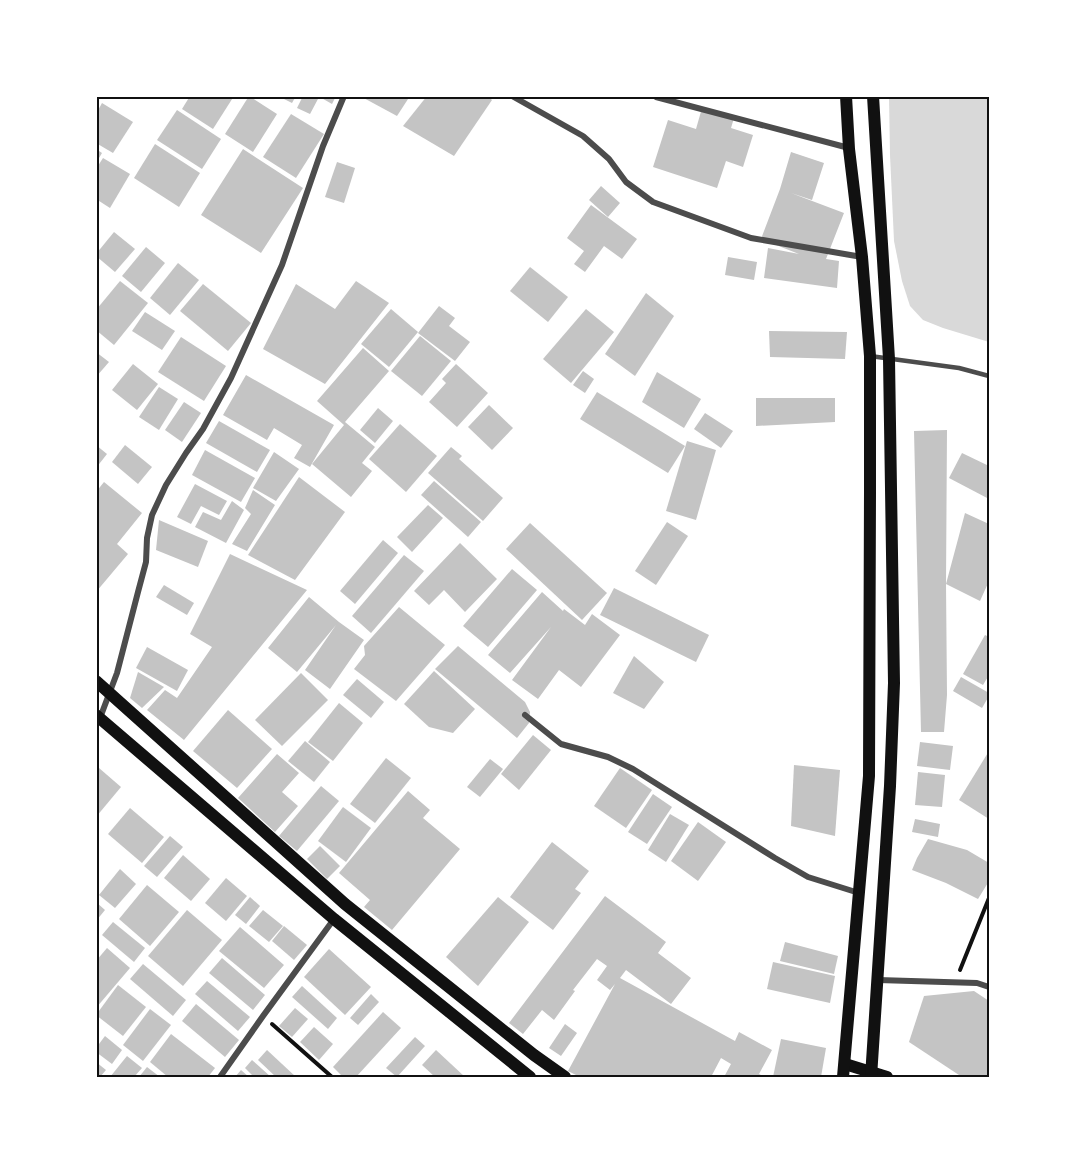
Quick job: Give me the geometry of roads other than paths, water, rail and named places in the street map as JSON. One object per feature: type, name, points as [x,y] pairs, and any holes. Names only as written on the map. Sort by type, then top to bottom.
[{"type":"main road","points":[[846,96],[849,149],[862,257],[870,357],[869,776],[844,1071],[887,1077]]},
{"type":"main road","points":[[872,1074],[894,683],[889,359],[873,96]]},
{"type":"main road","points":[[96,681],[345,904],[534,1055],[565,1077]]},
{"type":"main road","points":[[98,717],[334,920],[530,1077]]},
{"type":"street","points":[[98,717],[117,673],[146,562],[147,538],[152,515],[166,485],[203,429],[231,378],[282,265],[323,146],[344,96]]},
{"type":"street","points":[[512,96],[583,136],[609,159],[626,182],[653,202],[751,238],[862,257]]},
{"type":"street","points":[[656,97],[849,149]]},
{"type":"street","points":[[525,715],[561,744],[608,757],[633,769],[764,852],[808,877],[859,893]]},
{"type":"street","points":[[220,1077],[334,920]]},
{"type":"street","points":[[878,980],[977,983],[989,987]]},
{"type":"lane","points":[[870,357],[959,368],[989,376]]}]
